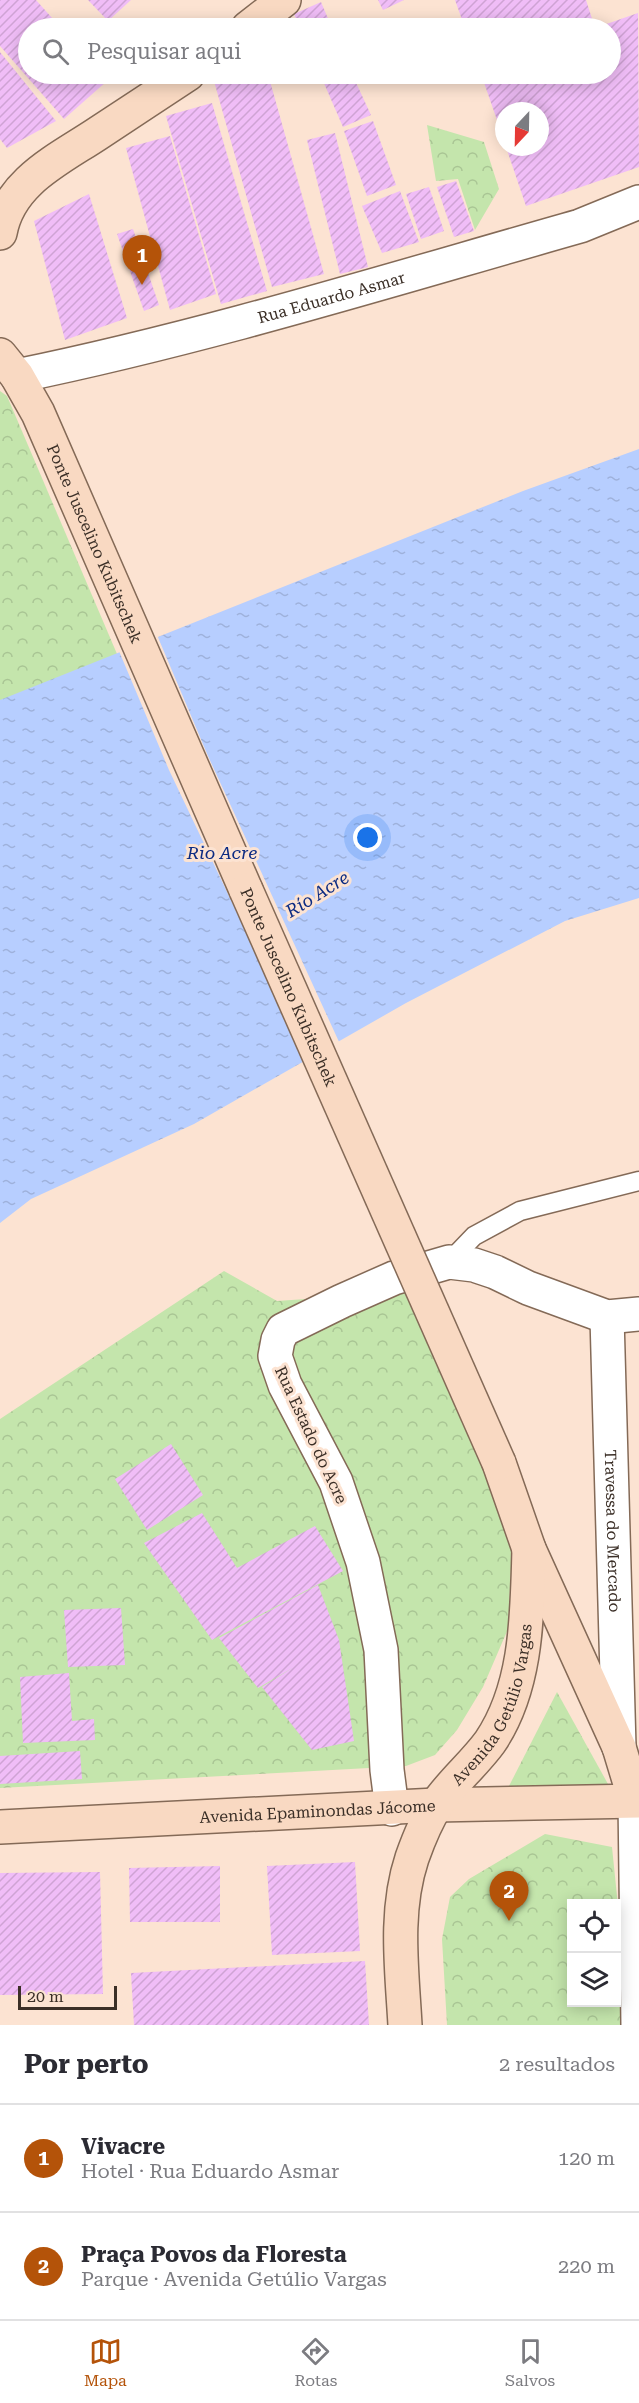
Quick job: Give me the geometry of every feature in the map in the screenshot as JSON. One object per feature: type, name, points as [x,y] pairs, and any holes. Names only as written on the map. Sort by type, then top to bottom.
[{"type":"main road","points":[[261,18],[284,0]]},
{"type":"main road","points":[[0,233],[8,206],[23,187],[52,161],[173,84]]},
{"type":"main road","name":"Ponte Juscelino Kubitschek","points":[[9,366],[38,413],[499,1463]]},
{"type":"main road","name":"Avenida Getúlio Vargas","points":[[499,1463],[529,1549],[619,1747],[638,1800]]},
{"type":"main road","name":"Avenida Getúlio Vargas","points":[[405,2025],[400,1916],[412,1859],[436,1805],[490,1741],[508,1707],[521,1661],[527,1623],[529,1549]]},
{"type":"main road","name":"Avenida Epaminondas Jácome","points":[[0,1827],[436,1805],[638,1800]]},
{"type":"street","name":"Rua Eduardo Asmar","points":[[9,366],[92,360],[178,339],[580,226],[639,202]]},
{"type":"street","name":"Rua Estado do Acre","points":[[392,1809],[387,1770],[381,1650],[363,1562],[336,1482],[285,1385],[274,1356],[278,1340],[283,1330],[394,1278],[449,1262],[474,1265],[495,1272],[528,1288],[607,1317],[639,1314]]},
{"type":"street","name":"Travessa do Mercado","points":[[607,1317],[619,1747]]},
{"type":"street","points":[[638,1800],[638,2025]]},
{"type":"lane","points":[[449,1262],[474,1236],[520,1211],[639,1181]]},
{"type":"green space","points":[[427,125],[484,142],[499,189],[475,230],[458,179],[436,181]]},
{"type":"green space","points":[[0,391],[7,396],[126,675],[0,701]]},
{"type":"green space","points":[[224,1271],[277,1301],[407,1292],[485,1466],[512,1548],[508,1629],[483,1687],[457,1730],[435,1755],[406,1766],[0,1788],[0,1419]]},
{"type":"green space","points":[[557,1692],[608,1784],[508,1788]]},
{"type":"green space","points":[[545,1834],[612,1847],[617,1899],[567,1899],[567,2007],[621,2007],[621,1935],[626,2025],[447,2025],[442,1939],[450,1897],[469,1879]]},
{"type":"water","name":"Rio Acre","points":[[639,449],[639,898],[565,921],[406,1003],[194,1124],[31,1199],[0,1223],[0,700],[523,491]]},
{"type":"pier","points":[[157,635],[208,756],[340,1044],[308,1062],[169,770],[119,651]]},
{"type":"building","points":[[0,0],[36,0],[52,18],[18,18],[18,67],[0,46]]},
{"type":"building","points":[[88,0],[131,0],[111,18],[105,18]]},
{"type":"building","points":[[378,0],[404,0],[383,10]]},
{"type":"building","points":[[455,0],[586,0],[592,18],[461,18]]},
{"type":"building","points":[[321,2],[328,18],[296,18],[294,14]]},
{"type":"building","points":[[638,13],[639,167],[526,206],[509,156],[549,156],[549,102],[495,102],[495,114],[484,84],[621,84],[621,19]]},
{"type":"building","points":[[0,52],[18,74],[18,84],[26,84],[56,121],[7,148],[0,139]]},
{"type":"building","points":[[33,84],[104,84],[64,119]]},
{"type":"building","points":[[215,84],[271,84],[324,274],[272,287]]},
{"type":"building","points":[[324,84],[357,84],[371,115],[343,127]]},
{"type":"building","points":[[212,103],[267,291],[221,304],[166,116]]},
{"type":"building","points":[[373,121],[396,185],[367,196],[344,131]]},
{"type":"building","points":[[335,133],[368,267],[340,274],[307,140]]},
{"type":"building","points":[[170,136],[216,294],[170,310],[126,148]]},
{"type":"building","points":[[456,181],[474,231],[454,237],[437,187]]},
{"type":"building","points":[[429,187],[444,231],[421,239],[406,194]]},
{"type":"building","points":[[400,191],[419,242],[382,253],[362,206]]},
{"type":"building","points":[[89,194],[127,318],[65,340],[34,221]]},
{"type":"building","points":[[133,229],[159,305],[144,311],[117,234]]},
{"type":"building","points":[[171,1444],[203,1495],[147,1530],[115,1479]]},
{"type":"building","points":[[202,1513],[237,1568],[315,1526],[343,1571],[212,1640],[144,1543]]},
{"type":"building","points":[[318,1585],[339,1640],[354,1741],[312,1750],[262,1687],[294,1667],[258,1688],[219,1638]]},
{"type":"building","points":[[121,1608],[125,1665],[68,1667],[64,1610]]},
{"type":"building","points":[[69,1673],[72,1721],[94,1719],[95,1740],[23,1743],[20,1677]]},
{"type":"building","points":[[80,1751],[82,1779],[0,1784],[0,1756]]},
{"type":"building","points":[[355,1862],[360,1951],[272,1955],[267,1866]]},
{"type":"building","points":[[220,1866],[220,1922],[130,1922],[129,1868]]},
{"type":"building","points":[[100,1872],[103,1994],[0,1995],[0,1873]]},
{"type":"building","points":[[365,1961],[369,2025],[134,2025],[131,1973]]},
{"type":"place","name":"Vivacre","points":[[142,285]]},
{"type":"place","name":"Praça Povos da Floresta","points":[[509,1921]]},
{"type":"water label","name":"Río Acre","points":[[317,894]]}]
